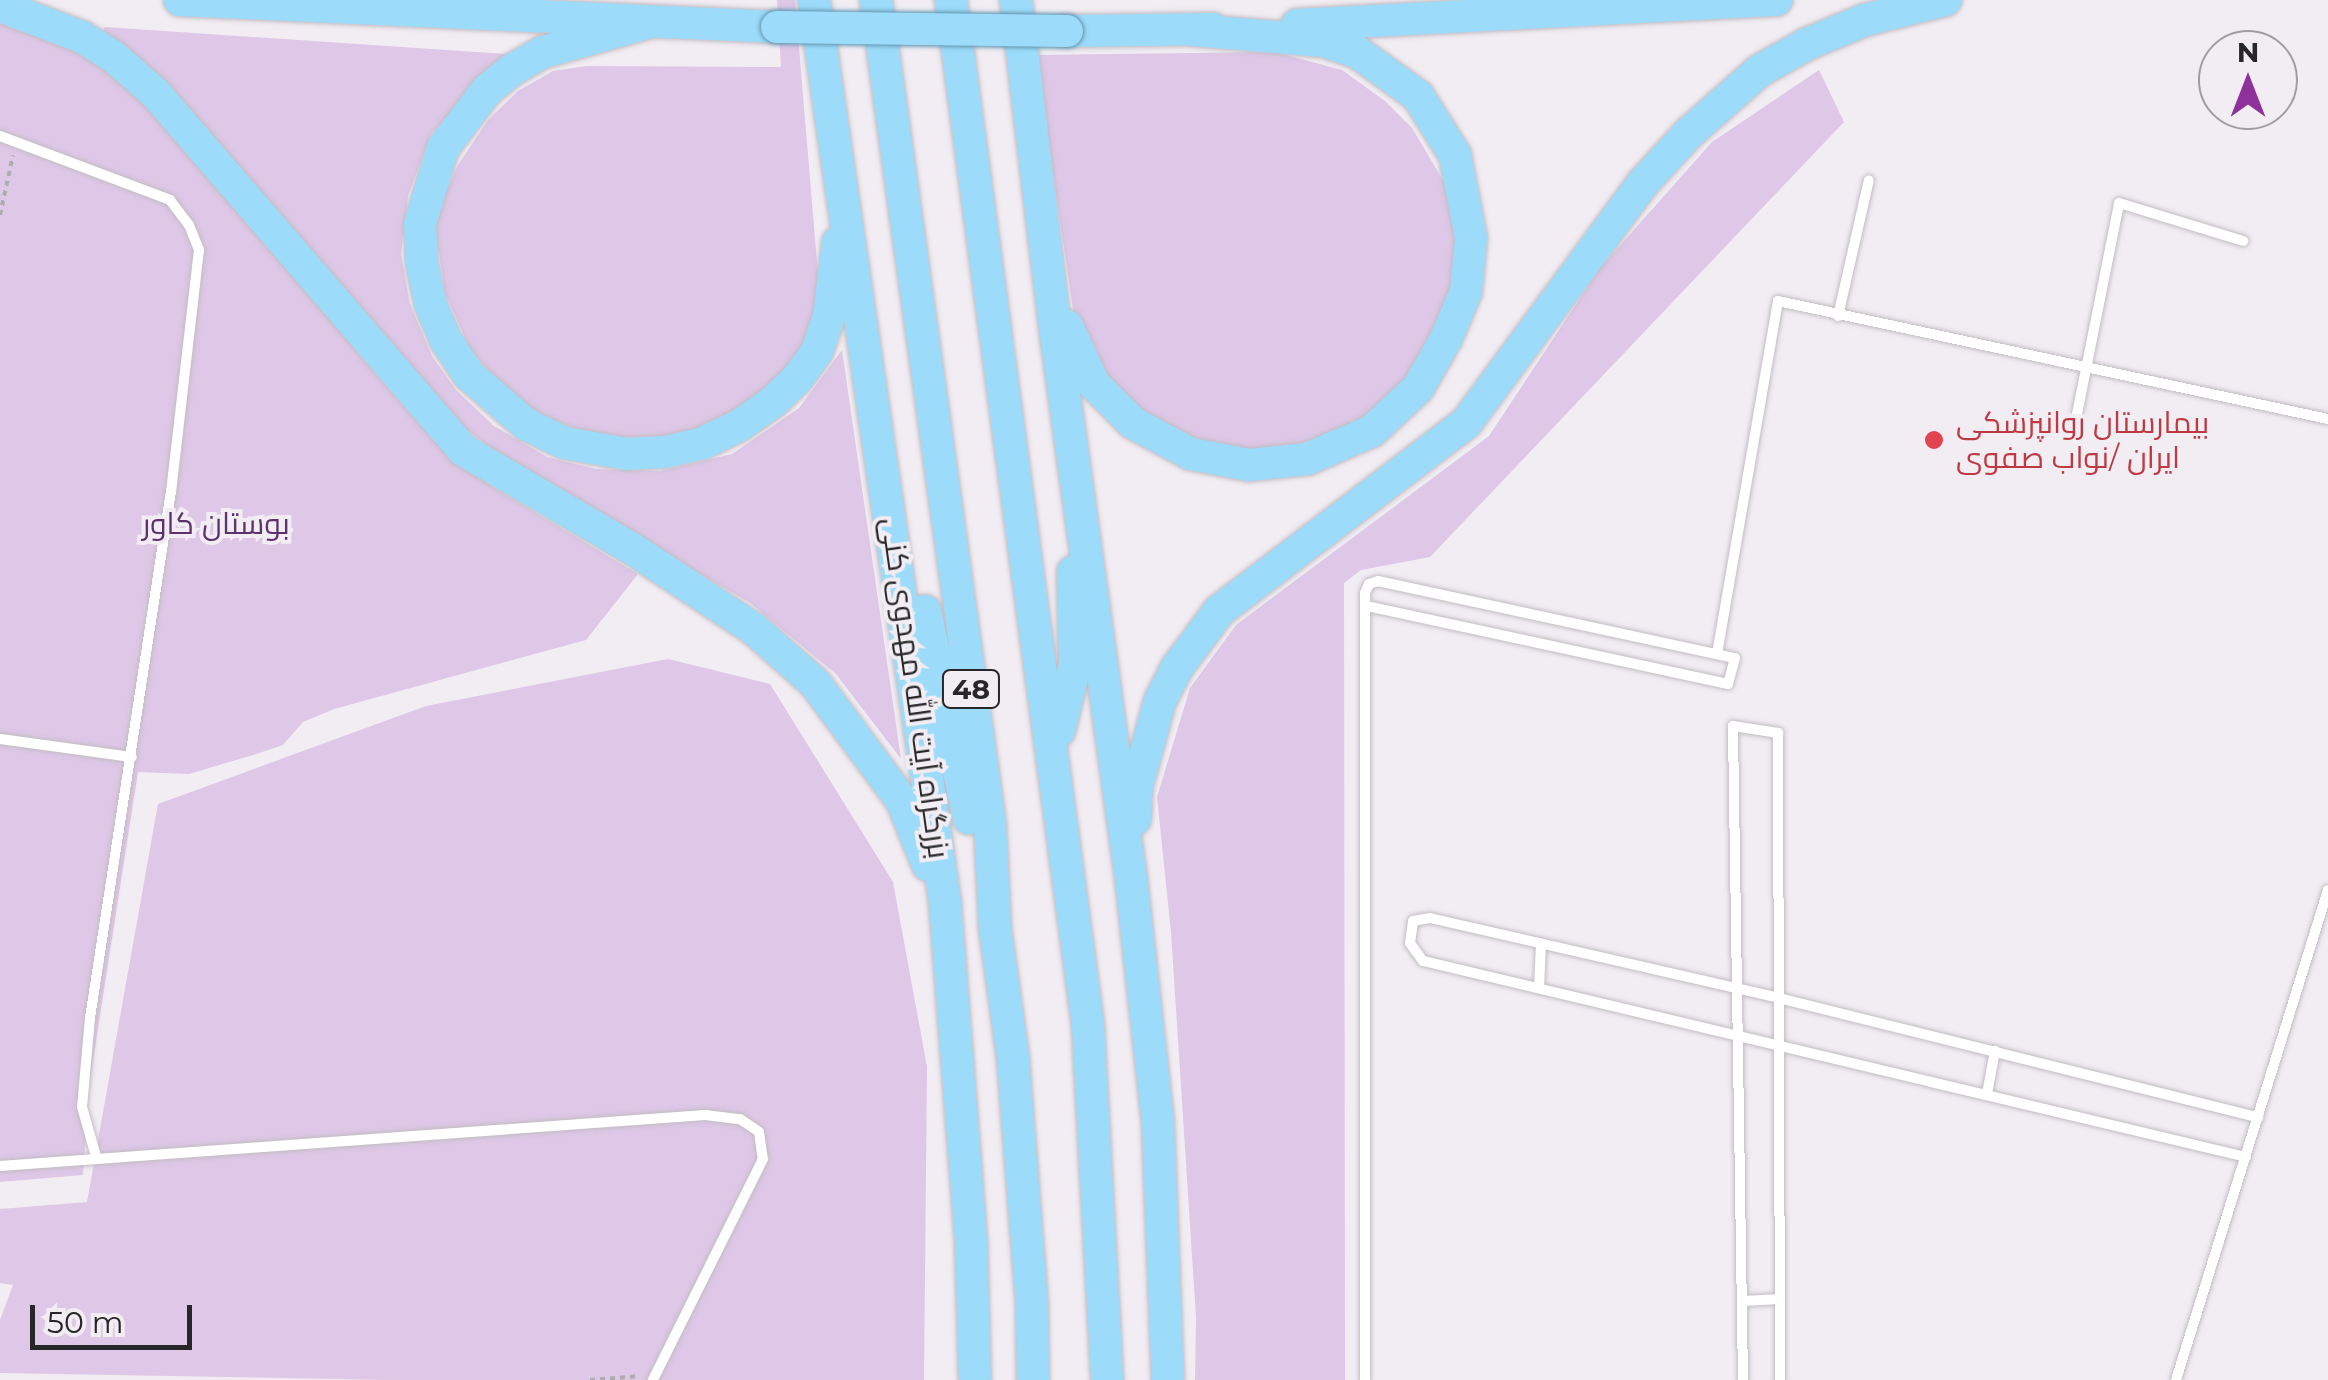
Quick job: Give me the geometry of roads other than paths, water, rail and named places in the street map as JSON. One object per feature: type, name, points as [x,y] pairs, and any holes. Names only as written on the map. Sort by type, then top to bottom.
[{"type":"highway","points":[[180,0],[778,27],[1068,31],[1192,30],[1776,0]]},
{"type":"highway","name":"بزرگراه آیت الله مهدوی کنی","points":[[814,0],[945,902],[972,1280],[975,1380]]},
{"type":"highway","name":"بزرگراه آیت الله مهدوی کنی","points":[[876,0],[990,826],[995,928],[1013,1058],[1032,1307],[1033,1380]]},
{"type":"highway","name":"48","points":[[951,0],[1088,1026],[1107,1380]]},
{"type":"highway","points":[[1016,0],[1132,878],[1158,1124],[1168,1380]]},
{"type":"highway","points":[[1132,878],[1137,785],[1160,701],[1176,669],[1218,611],[1466,423],[1642,182],[1759,71],[1865,20],[1946,0]]},
{"type":"highway","points":[[0,6],[82,37],[113,56],[156,94],[462,450],[631,548],[754,628],[815,683],[902,801],[945,902]]},
{"type":"highway","points":[[650,22],[543,52],[513,68],[463,117],[432,176],[420,224],[430,304],[445,339],[469,375],[497,404],[527,425],[566,443],[627,454],[704,442],[740,425],[797,380],[816,351],[829,317],[842,204]]},
{"type":"highway","points":[[1052,290],[1084,368],[1106,399],[1163,442],[1230,463],[1292,462],[1358,438],[1395,413],[1418,388],[1438,355],[1466,290],[1471,238],[1455,155],[1418,96],[1357,52],[1323,41],[1192,30]]},
{"type":"highway","points":[[1054,750],[1075,665],[1075,465]]},
{"type":"highway","points":[[895,538],[924,606],[995,928]]},
{"type":"highway","points":[[972,1280],[992,1380]]},
{"type":"lane","points":[[0,136],[170,200],[190,225],[199,250],[171,490],[90,1018],[82,1107],[96,1156]]},
{"type":"lane","points":[[1838,316],[1869,180]]},
{"type":"lane","points":[[2074,429],[2082,368],[2119,204],[2243,242]]},
{"type":"lane","points":[[1718,654],[1778,300],[2328,420]]},
{"type":"lane","points":[[1365,1380],[1365,594],[1369,584],[1378,580],[1735,658],[1728,684],[1368,606]]},
{"type":"lane","points":[[1468,627],[1471,600]]},
{"type":"lane","points":[[1743,1380],[1733,726],[1778,732],[1780,1380]]},
{"type":"lane","points":[[0,738],[132,757]]},
{"type":"lane","points":[[2176,1380],[2328,890]]},
{"type":"lane","points":[[2246,1157],[1423,960],[1410,943],[1413,922],[1430,918],[1738,988],[2258,1117]]},
{"type":"lane","points":[[1539,988],[1541,944]]},
{"type":"lane","points":[[1987,1094],[1994,1051]]},
{"type":"lane","points":[[0,1166],[96,1156],[704,1115],[740,1119],[759,1132],[762,1159],[654,1378]]},
{"type":"lane","points":[[1742,1301],[1780,1299]]},
{"type":"place","name":"بیمارستان روانپزشکی ایران /نواب صفوی","points":[[1934,440]]},
{"type":"park label","name":"بوستان کاور","points":[[216,524]]}]
